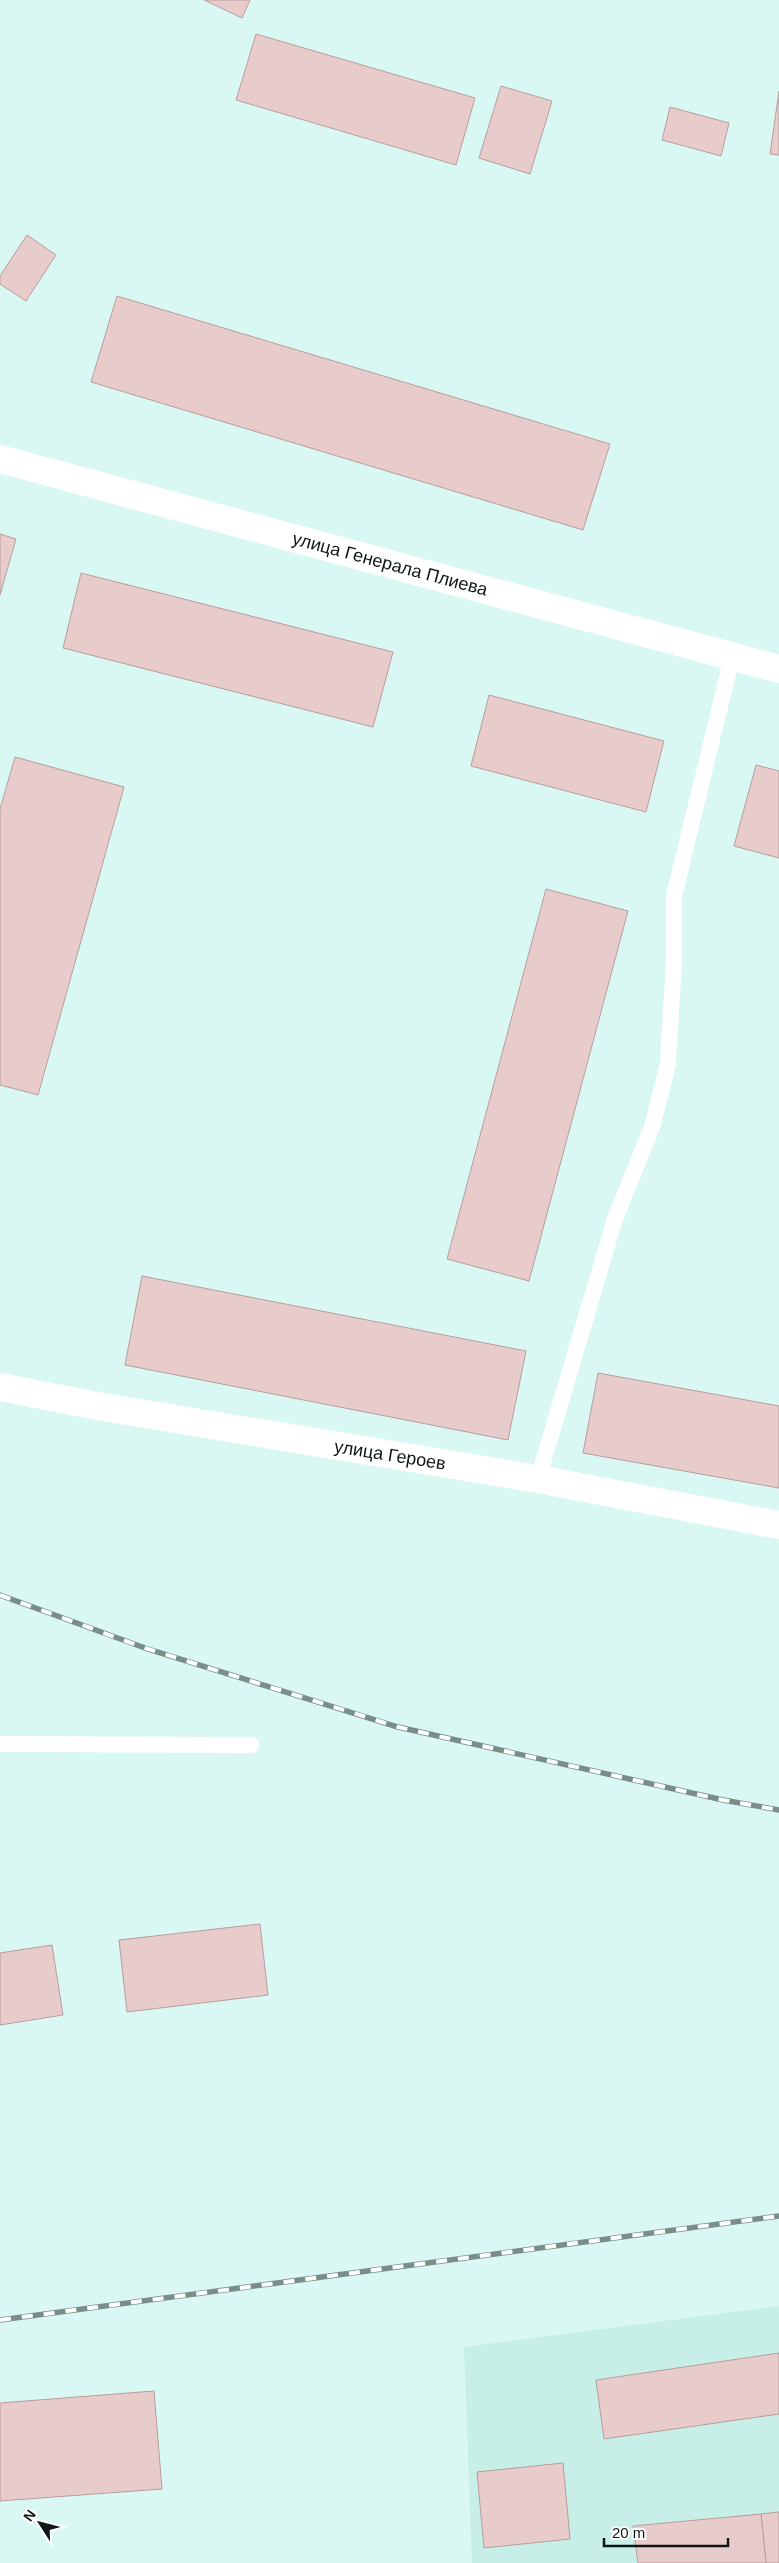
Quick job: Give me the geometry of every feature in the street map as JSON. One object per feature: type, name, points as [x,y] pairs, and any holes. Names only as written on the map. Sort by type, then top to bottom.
[{"type":"street","name":"улица Генерала Плиева","points":[[0,459],[779,669]]},
{"type":"street","name":"улица Героев","points":[[0,1387],[103,1407],[538,1479],[779,1525]]},
{"type":"lane","points":[[538,1479],[614,1218],[652,1127],[668,1064],[674,959],[674,896],[732,656]]},
{"type":"lane","points":[[0,1744],[251,1745]]},
{"type":"shaded area","points":[[779,2306],[779,2563],[472,2563],[464,2347]]},
{"type":"building","points":[[204,0],[250,0],[242,18]]},
{"type":"building","points":[[256,34],[475,98],[456,165],[236,100]]},
{"type":"building","points":[[501,86],[552,101],[530,174],[479,158]]},
{"type":"building","points":[[779,91],[779,155],[770,154]]},
{"type":"building","points":[[670,107],[729,123],[721,156],[662,140]]},
{"type":"building","points":[[27,235],[56,255],[26,301],[0,284],[0,276]]},
{"type":"building","points":[[117,296],[610,444],[583,530],[91,382]]},
{"type":"building","points":[[0,534],[16,539],[0,595]]},
{"type":"building","points":[[81,573],[393,652],[373,727],[63,648]]},
{"type":"building","points":[[489,695],[664,741],[646,812],[471,766]]},
{"type":"building","points":[[15,757],[124,787],[38,1095],[0,1085],[0,809]]},
{"type":"building","points":[[756,765],[779,771],[779,858],[734,846]]},
{"type":"building","points":[[546,889],[628,911],[529,1281],[447,1259]]},
{"type":"building","points":[[142,1276],[526,1351],[508,1440],[125,1365]]},
{"type":"building","points":[[598,1373],[779,1406],[779,1488],[583,1453]]},
{"type":"building","points":[[260,1924],[268,1995],[127,2012],[119,1940]]},
{"type":"building","points":[[52,1945],[63,2015],[0,2025],[0,1953]]},
{"type":"building","points":[[779,2353],[779,2414],[604,2439],[596,2380]]},
{"type":"building","points":[[154,2391],[162,2489],[0,2501],[0,2403]]},
{"type":"building","points":[[563,2463],[570,2539],[484,2548],[477,2472]]},
{"type":"building","points":[[779,2512],[779,2563],[766,2563],[761,2514]]},
{"type":"building","points":[[761,2514],[766,2563],[638,2563],[633,2526]]},
{"type":"railway","points":[[0,1595],[145,1648],[398,1727],[723,1800],[779,1810]]},
{"type":"railway","points":[[0,2320],[779,2216]]}]
